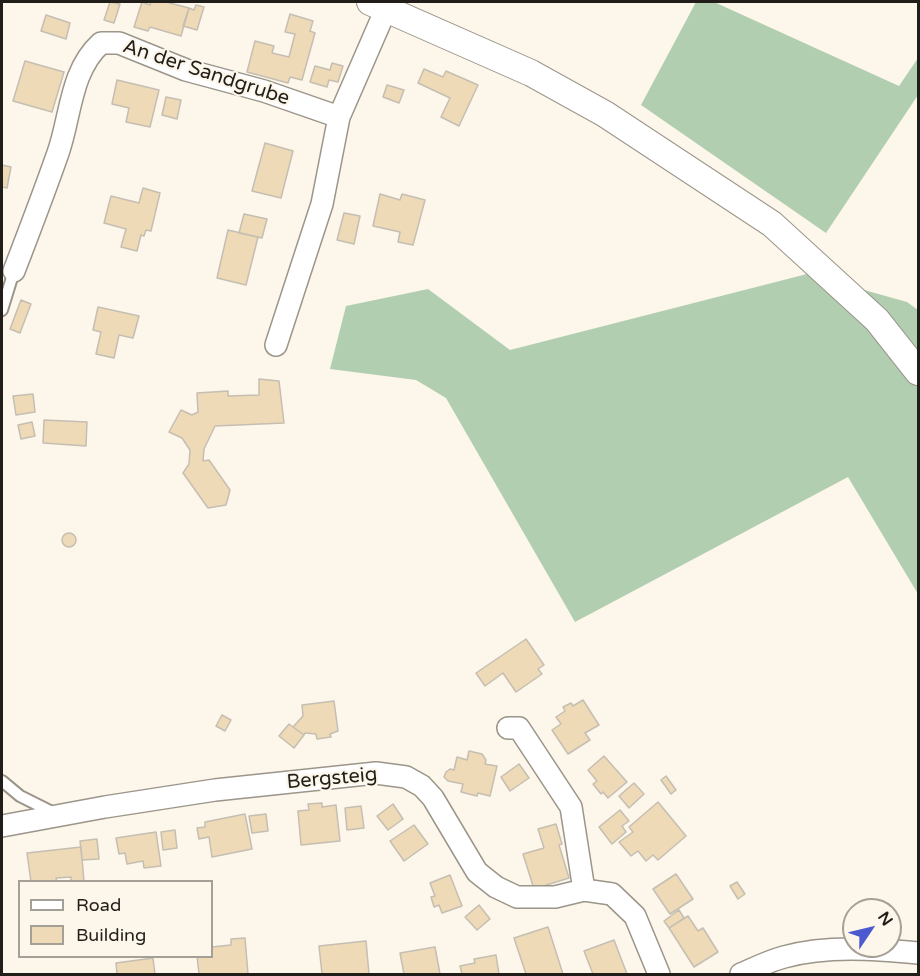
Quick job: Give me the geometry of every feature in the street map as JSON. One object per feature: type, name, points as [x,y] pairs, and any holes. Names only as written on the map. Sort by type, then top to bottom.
[{"type":"street","points":[[276,345],[322,204],[339,117],[378,5],[531,73],[605,114],[772,224],[877,320],[918,372]]},
{"type":"street","name":"An der Sandgrube","points":[[15,271],[59,150],[72,96],[89,54],[101,43],[119,44],[186,70],[264,91],[339,117]]},
{"type":"street","points":[[508,728],[519,728],[571,807],[584,890]]},
{"type":"street","name":"Bergsteig","points":[[2,826],[215,790],[376,773],[406,777],[422,786],[433,798],[477,872],[496,886],[517,897],[555,897],[584,890],[612,894],[635,915],[659,975]]},
{"type":"street","points":[[741,975],[784,957],[806,953],[867,949],[918,953]]},
{"type":"lane","points":[[2,310],[15,271]]},
{"type":"lane","points":[[2,781],[20,796],[59,815]]},
{"type":"green space","points":[[696,2],[714,2],[899,86],[918,58],[918,95],[826,233],[641,105]]},
{"type":"green space","points":[[807,274],[907,302],[918,310],[918,594],[848,477],[575,622],[446,398],[416,380],[330,369],[346,306],[428,289],[510,350]]},
{"type":"building","points":[[110,2],[120,4],[114,23],[104,20]]},
{"type":"building","points":[[142,2],[150,5],[151,2],[166,2],[189,8],[181,36],[150,27],[148,31],[134,27]]},
{"type":"building","points":[[196,5],[204,7],[197,30],[183,26],[189,8],[194,10]]},
{"type":"building","points":[[290,14],[313,21],[310,31],[315,33],[302,80],[290,77],[288,83],[247,72],[255,41],[274,46],[272,53],[289,57],[295,34],[285,32]]},
{"type":"building","points":[[46,15],[70,23],[66,39],[41,31]]},
{"type":"building","points":[[25,61],[64,72],[52,112],[13,101]]},
{"type":"building","points":[[332,63],[343,66],[338,82],[329,80],[327,87],[310,82],[315,66],[330,70]]},
{"type":"building","points":[[424,69],[443,77],[446,71],[478,85],[459,126],[441,117],[450,98],[418,83]]},
{"type":"building","points":[[117,80],[159,90],[150,127],[126,122],[129,108],[112,104]]},
{"type":"building","points":[[387,85],[404,90],[399,103],[383,97]]},
{"type":"building","points":[[166,97],[181,100],[177,119],[162,115]]},
{"type":"building","points":[[265,143],[293,151],[281,198],[252,191]]},
{"type":"building","points":[[2,165],[11,167],[7,188],[2,187]]},
{"type":"building","points":[[143,188],[160,193],[151,231],[146,230],[144,236],[141,235],[137,251],[121,247],[126,229],[104,223],[111,196],[139,203]]},
{"type":"building","points":[[380,194],[400,200],[402,194],[425,200],[413,245],[398,242],[400,232],[373,226]]},
{"type":"building","points":[[344,213],[360,216],[354,244],[337,240]]},
{"type":"building","points":[[244,214],[267,219],[262,238],[239,233]]},
{"type":"building","points":[[228,230],[258,237],[246,285],[217,278]]},
{"type":"building","points":[[21,300],[31,304],[20,333],[10,329]]},
{"type":"building","points":[[98,307],[139,316],[133,338],[119,335],[114,358],[96,354],[101,332],[93,330]]},
{"type":"building","points":[[259,379],[279,381],[284,423],[215,426],[204,449],[203,461],[209,460],[230,490],[226,505],[208,508],[183,473],[189,464],[190,450],[182,438],[169,432],[181,410],[192,415],[198,412],[197,393],[228,391],[228,396],[259,395]]},
{"type":"building","points":[[33,394],[35,412],[16,415],[13,396]]},
{"type":"building","points":[[44,420],[87,422],[86,446],[43,443]]},
{"type":"building","points":[[32,422],[35,436],[21,439],[18,425]]},
{"type":"building","points":[[66,533],[72,533],[76,540],[72,547],[66,547],[62,543],[62,537]]},
{"type":"building","points":[[526,639],[544,665],[538,669],[542,674],[516,692],[503,673],[485,686],[476,673]]},
{"type":"building","points":[[583,700],[599,725],[585,733],[590,740],[568,754],[552,730],[561,724],[556,717],[565,711],[563,707],[571,703],[573,706]]},
{"type":"building","points":[[334,701],[338,731],[330,734],[331,737],[317,739],[316,734],[305,733],[304,735],[293,727],[303,716],[302,705]]},
{"type":"building","points":[[222,715],[231,720],[225,731],[216,726]]},
{"type":"building","points":[[289,724],[304,735],[294,748],[279,736]]},
{"type":"building","points":[[469,751],[482,754],[486,760],[485,764],[497,766],[490,796],[461,792],[463,784],[448,781],[444,777],[450,769],[454,770],[457,757],[467,760]]},
{"type":"building","points":[[604,756],[627,782],[608,798],[603,792],[601,794],[593,784],[597,781],[588,770]]},
{"type":"building","points":[[519,764],[529,778],[510,791],[501,777]]},
{"type":"building","points":[[666,776],[676,790],[671,794],[661,780]]},
{"type":"building","points":[[634,783],[644,794],[629,808],[619,796]]},
{"type":"building","points":[[658,802],[686,836],[658,860],[653,855],[646,861],[638,851],[631,856],[619,842],[633,832],[629,827]]},
{"type":"building","points":[[322,803],[322,807],[336,805],[340,841],[301,845],[298,811],[309,810],[308,804]]},
{"type":"building","points":[[393,804],[403,819],[388,830],[377,816]]},
{"type":"building","points":[[361,806],[364,828],[347,830],[345,808]]},
{"type":"building","points":[[620,810],[629,821],[622,826],[626,832],[612,844],[599,827]]},
{"type":"building","points":[[245,814],[252,849],[212,857],[209,837],[199,839],[197,828],[205,827],[205,822]]},
{"type":"building","points":[[266,814],[268,831],[252,833],[249,816]]},
{"type":"building","points":[[556,824],[562,844],[559,845],[569,878],[534,889],[523,854],[544,848],[538,829]]},
{"type":"building","points":[[414,825],[428,844],[404,861],[390,841]]},
{"type":"building","points":[[175,830],[177,848],[163,850],[161,832]]},
{"type":"building","points":[[156,832],[161,866],[144,868],[143,861],[127,864],[125,853],[119,854],[116,838]]},
{"type":"building","points":[[97,839],[99,859],[82,860],[80,841]]},
{"type":"building","points":[[81,847],[84,880],[71,880],[71,877],[56,878],[56,880],[31,880],[27,853]]},
{"type":"building","points":[[676,874],[693,899],[670,914],[653,889]]},
{"type":"building","points":[[450,875],[462,906],[442,913],[439,905],[434,907],[431,897],[435,896],[430,883]]},
{"type":"building","points":[[737,882],[745,894],[738,899],[730,886]]},
{"type":"building","points":[[479,905],[490,919],[477,930],[465,917]]},
{"type":"building","points":[[679,910],[684,918],[669,928],[664,921]]},
{"type":"building","points":[[688,916],[698,931],[703,928],[718,952],[694,967],[669,928]]},
{"type":"building","points":[[548,927],[563,974],[526,974],[514,938]]},
{"type":"building","points":[[245,938],[248,974],[199,974],[197,958],[213,958],[213,947],[231,945],[231,939]]},
{"type":"building","points":[[614,940],[627,974],[593,974],[584,951]]},
{"type":"building","points":[[366,941],[369,974],[322,974],[319,946]]},
{"type":"building","points":[[435,947],[440,974],[404,974],[400,953]]},
{"type":"building","points":[[496,955],[499,974],[462,974],[460,966],[475,963],[474,959]]},
{"type":"building","points":[[153,958],[155,974],[117,974],[116,963]]}]
